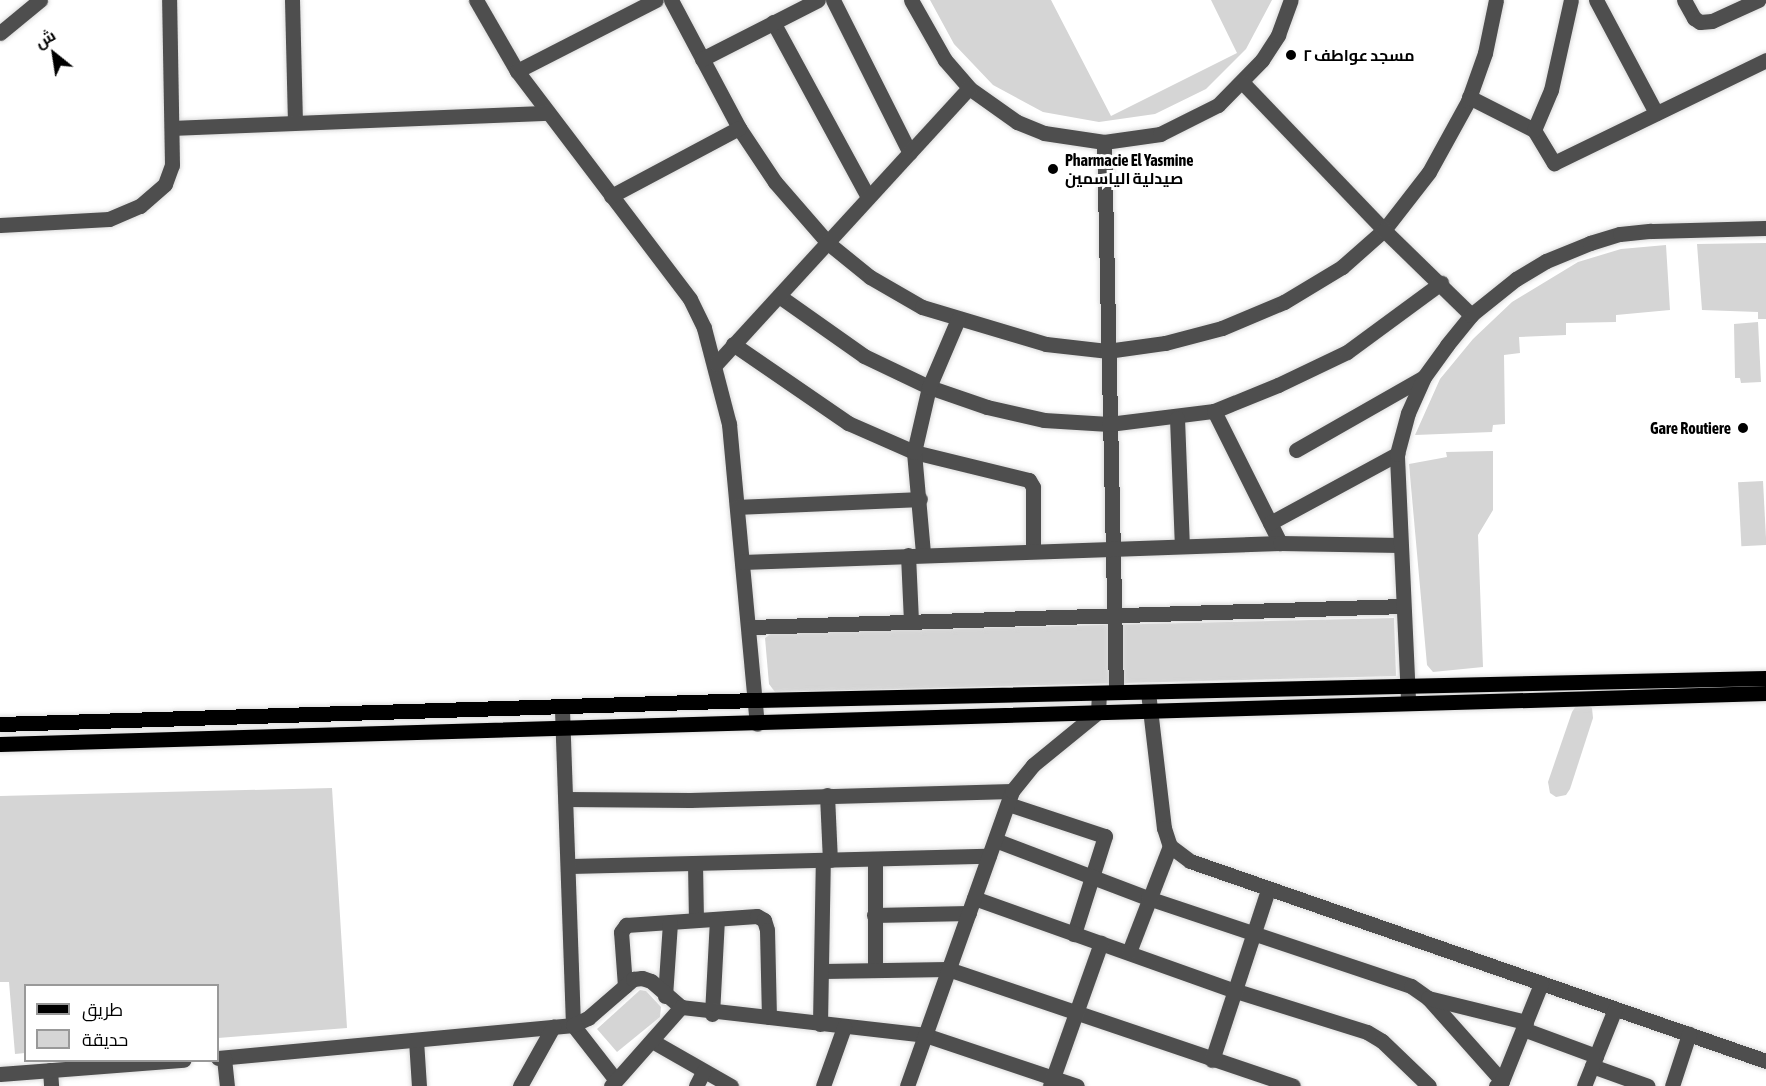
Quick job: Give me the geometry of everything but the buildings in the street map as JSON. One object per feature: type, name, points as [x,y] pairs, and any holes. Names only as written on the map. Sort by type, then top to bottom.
[{"type":"main road","points":[[0,724],[562,709],[757,700],[1407,688],[1766,678]]},
{"type":"main road","points":[[0,744],[757,724],[1098,712],[1408,706],[1766,693]]},
{"type":"main road","points":[[100,741],[101,722]]},
{"type":"street","points":[[0,33],[40,0]]},
{"type":"street","points":[[0,225],[109,219],[126,215],[157,191],[170,174],[172,128],[169,0]]},
{"type":"street","points":[[292,0],[295,121]]},
{"type":"street","points":[[476,0],[517,71],[690,299],[717,364],[729,424],[757,700],[757,724]]},
{"type":"street","points":[[517,71],[656,0]]},
{"type":"street","points":[[671,0],[739,128],[775,182],[828,243],[896,292],[922,307],[1046,344],[1107,351],[1165,343],[1222,328],[1284,302],[1342,267],[1384,230],[1429,172],[1469,98],[1485,53],[1496,0]]},
{"type":"street","points":[[702,59],[818,0]]},
{"type":"street","points":[[833,0],[910,153]]},
{"type":"street","points":[[911,0],[945,60],[969,88],[1017,122],[1044,133],[1104,142],[1160,134],[1189,123],[1243,83],[1278,35],[1290,0]]},
{"type":"street","points":[[1534,130],[1551,90],[1571,0]]},
{"type":"street","points":[[1596,0],[1656,112]]},
{"type":"street","points":[[1684,0],[1694,18],[1700,22],[1758,0]]},
{"type":"street","points":[[773,22],[868,197]]},
{"type":"street","points":[[1469,98],[1534,130],[1554,163],[1766,60]]},
{"type":"street","points":[[1243,83],[1384,230],[1441,283],[1471,315]]},
{"type":"street","points":[[717,364],[969,88]]},
{"type":"street","points":[[172,128],[548,112]]},
{"type":"street","points":[[611,195],[739,128]]},
{"type":"street","points":[[1104,142],[1116,692]]},
{"type":"street","points":[[1408,706],[1397,454],[1408,413],[1424,377],[1471,315],[1516,279],[1546,261],[1620,234],[1766,228]]},
{"type":"street","points":[[779,296],[864,356],[929,387],[987,407],[1044,420],[1109,424],[1177,418],[1214,411],[1347,352],[1441,283]]},
{"type":"street","points":[[911,620],[920,499],[914,452],[929,387],[958,319]]},
{"type":"street","points":[[733,344],[814,403],[848,423],[914,452],[1029,480],[1033,487],[1033,550]]},
{"type":"street","points":[[1296,450],[1424,377]]},
{"type":"street","points":[[1214,411],[1280,543]]},
{"type":"street","points":[[1177,418],[1182,546]]},
{"type":"street","points":[[1269,523],[1397,454]]},
{"type":"street","points":[[737,507],[920,499]]},
{"type":"street","points":[[742,562],[915,554],[1280,543],[1400,545]]},
{"type":"street","points":[[750,627],[911,620],[1403,606]]},
{"type":"street","points":[[1148,692],[1147,711],[1164,828],[1170,846],[1190,861],[1268,890],[1766,1061]]},
{"type":"street","points":[[907,1086],[1010,797],[1033,765],[1098,712],[1100,693]]},
{"type":"street","points":[[562,709],[573,1025],[613,1082],[681,1007]]},
{"type":"street","points":[[566,799],[827,795],[1010,797],[1105,836],[1074,934]]},
{"type":"street","points":[[820,1024],[827,795]]},
{"type":"street","points":[[995,840],[1148,898],[1411,986],[1428,998],[1502,1083],[1541,984]]},
{"type":"street","points":[[1129,952],[1170,846]]},
{"type":"street","points":[[568,866],[989,856]]},
{"type":"street","points":[[875,860],[875,969]]},
{"type":"street","points":[[695,863],[696,920]]},
{"type":"street","points":[[1212,1060],[1233,990],[1268,890]]},
{"type":"street","points":[[974,898],[1233,990],[1374,1035],[1429,1086]]},
{"type":"street","points":[[874,915],[969,913]]},
{"type":"street","points":[[625,986],[623,928],[637,921],[717,920],[757,916],[766,922],[769,1017]]},
{"type":"street","points":[[712,1014],[717,920]]},
{"type":"street","points":[[665,996],[669,921]]},
{"type":"street","points":[[1052,1082],[1101,943]]},
{"type":"street","points":[[823,971],[948,969],[1293,1086]]},
{"type":"street","points":[[227,1086],[221,1058],[573,1025],[588,1018],[633,979],[642,978],[651,981],[665,996],[681,1007],[712,1014],[769,1017],[925,1035],[1052,1082],[1077,1086]]},
{"type":"street","points":[[1428,998],[1524,1026],[1648,1086]]},
{"type":"street","points":[[1584,1086],[1615,1009]]},
{"type":"street","points":[[520,1086],[553,1027]]},
{"type":"street","points":[[823,1086],[844,1027]]},
{"type":"street","points":[[1672,1086],[1689,1034]]},
{"type":"street","points":[[416,1040],[419,1086]]},
{"type":"street","points":[[652,1041],[731,1086]]},
{"type":"street","points":[[0,1074],[156,1062]]},
{"type":"street","points":[[50,1070],[51,1086]]},
{"type":"street","points":[[696,1086],[703,1072]]},
{"type":"green space","points":[[930,0],[1051,0],[1111,116],[1237,53],[1211,0],[1272,0],[1246,49],[1206,89],[1155,114],[1099,122],[1043,112],[993,85],[954,44]]},
{"type":"green space","points":[[1766,243],[1766,319],[1758,319],[1758,312],[1702,310],[1697,244]]},
{"type":"green space","points":[[1666,245],[1670,310],[1616,315],[1616,322],[1566,323],[1566,335],[1519,337],[1520,353],[1504,355],[1505,424],[1493,425],[1492,432],[1415,435],[1440,379],[1473,339],[1512,302],[1578,262],[1621,249]]},
{"type":"green space","points":[[1758,322],[1761,382],[1741,383],[1740,378],[1735,378],[1734,324]]},
{"type":"green space","points":[[1493,451],[1493,510],[1478,535],[1483,667],[1433,672],[1427,665],[1409,464],[1447,457],[1446,452]]},
{"type":"green space","points":[[1763,481],[1766,545],[1741,546],[1738,482]]},
{"type":"green space","points":[[1394,618],[1396,676],[775,692],[769,684],[765,638],[772,633]]},
{"type":"green space","points":[[1586,704],[1592,708],[1593,718],[1570,789],[1566,795],[1556,797],[1550,793],[1548,782],[1572,712],[1576,706]]},
{"type":"green space","points":[[332,788],[347,1028],[219,1038],[219,984],[24,984],[24,1053],[15,1054],[9,982],[0,982],[0,796]]},
{"type":"green space","points":[[640,990],[646,991],[661,1007],[660,1017],[617,1052],[597,1029]]},
{"type":"place","name":"مسجد عواطف ٢","points":[[1291,55]]},
{"type":"place","name":"Pharmacie El Yasmine صيدلية الياسمين","points":[[1053,169]]},
{"type":"place","name":"Gare Routiere","points":[[1743,428]]}]
